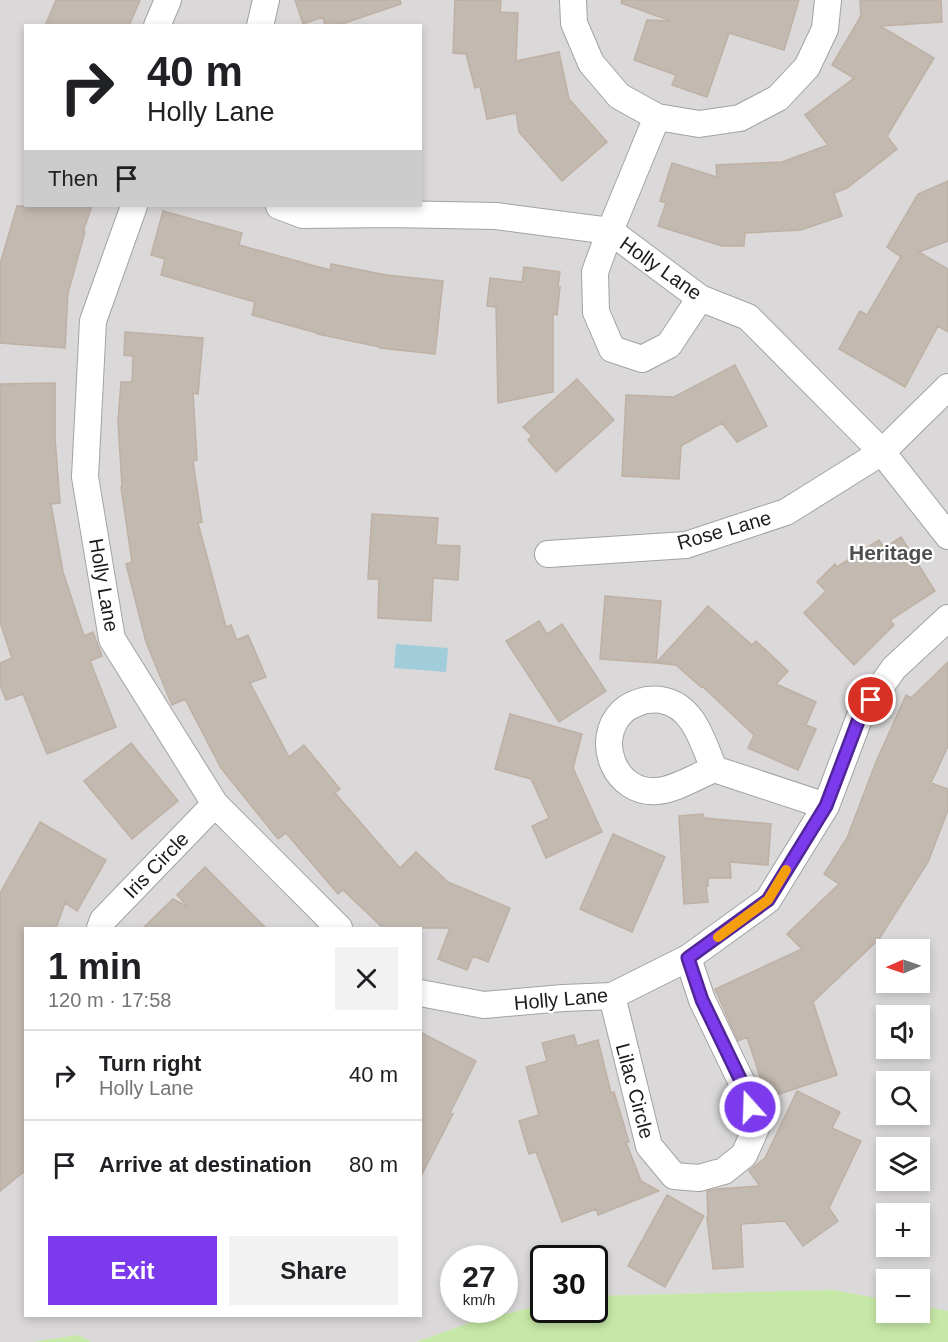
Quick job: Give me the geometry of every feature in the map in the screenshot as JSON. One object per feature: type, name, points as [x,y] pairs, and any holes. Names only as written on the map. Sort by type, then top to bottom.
[{"type":"street","points":[[158,24],[168,0]]},
{"type":"street","points":[[260,24],[266,0]]},
{"type":"street","points":[[573,0],[574,23],[591,63],[619,96],[657,117],[699,124],[740,118],[778,98],[807,67],[825,29],[828,0]]},
{"type":"street","points":[[657,117],[595,272],[596,312],[612,349],[642,359],[669,345],[700,298]]},
{"type":"street","name":"Holly Lane","points":[[134,207],[93,321],[86,477],[112,639],[215,804],[338,927]]},
{"type":"street","name":"Holly Lane","points":[[282,207],[303,215],[496,216],[610,231],[700,298],[747,317],[882,452],[948,536]]},
{"type":"street","name":"Rose Lane","points":[[548,554],[686,545],[786,512],[882,452],[948,387]]},
{"type":"street","name":"Holly Lane","points":[[422,993],[484,1005],[612,996],[688,958],[768,900],[826,806],[860,716],[894,668],[948,618]]},
{"type":"street","points":[[714,769],[826,806]]},
{"type":"street","name":"Iris Circle","points":[[100,927],[103,920],[215,804]]},
{"type":"street","name":"Lilac Circle","points":[[612,996],[649,1146],[674,1176],[699,1178],[724,1171],[744,1155],[756,1126],[744,1087],[702,1000],[688,958]]},
{"type":"shaded area","name":"Heritage","points":[[0,0],[948,0],[948,1311],[930,1308],[930,1269],[876,1269],[876,1298],[834,1290],[608,1296],[608,1245],[530,1245],[530,1308],[518,1311],[518,1245],[440,1245],[440,1323],[469,1323],[416,1342],[92,1342],[78,1335],[33,1342],[0,1342]]},
{"type":"green space","points":[[834,1290],[876,1298],[876,1323],[930,1323],[930,1308],[948,1311],[948,1342],[416,1342],[469,1323],[518,1323],[518,1311],[530,1308],[530,1323],[608,1323],[608,1296]]},
{"type":"green space","points":[[78,1335],[92,1342],[33,1342]]},
{"type":"water","points":[[396,644],[448,648],[446,672],[394,668]]},
{"type":"building","points":[[56,0],[140,0],[130,24],[46,24]]},
{"type":"building","points":[[295,0],[400,0],[401,4],[342,24],[325,24],[323,17],[303,24]]},
{"type":"building","points":[[455,0],[501,1],[500,12],[518,13],[516,61],[559,52],[569,99],[607,142],[562,181],[519,132],[516,113],[487,119],[480,86],[475,88],[466,54],[453,53]]},
{"type":"building","points":[[622,0],[799,0],[784,50],[729,33],[707,97],[672,85],[676,75],[634,60],[647,20],[671,21],[621,3]]},
{"type":"building","points":[[860,0],[941,0],[942,22],[880,26],[934,58],[887,136],[897,149],[847,188],[834,193],[842,216],[801,230],[745,233],[744,246],[722,246],[658,226],[666,203],[660,201],[672,163],[717,177],[716,165],[782,162],[828,145],[805,115],[854,78],[832,65],[861,16]]},
{"type":"building","points":[[948,181],[948,241],[919,252],[948,269],[948,332],[938,326],[905,387],[839,349],[860,311],[867,315],[901,257],[887,247],[918,194]]},
{"type":"building","points":[[17,206],[92,207],[68,293],[65,348],[0,343],[0,264]]},
{"type":"building","points":[[163,211],[242,233],[239,245],[330,270],[331,264],[386,275],[443,281],[435,354],[380,348],[317,334],[252,315],[255,302],[161,275],[165,259],[151,255]]},
{"type":"building","points":[[524,267],[560,272],[557,315],[553,314],[553,392],[498,403],[496,307],[487,306],[490,278],[522,282]]},
{"type":"building","points":[[125,332],[203,338],[198,394],[193,393],[197,460],[193,461],[202,522],[198,523],[226,627],[231,625],[237,640],[248,635],[266,677],[250,683],[289,757],[304,745],[340,789],[335,793],[400,868],[416,852],[448,882],[510,908],[488,962],[473,956],[467,970],[438,959],[450,928],[382,927],[343,890],[338,894],[286,833],[278,839],[221,768],[185,699],[172,705],[146,642],[126,564],[132,562],[121,487],[118,421],[121,382],[132,382],[133,356],[124,355]]},
{"type":"building","points":[[735,365],[767,426],[737,442],[722,423],[681,446],[679,479],[622,476],[626,395],[674,397]]},
{"type":"building","points":[[577,379],[614,420],[556,472],[528,440],[532,436],[523,427]]},
{"type":"building","points":[[55,383],[55,438],[60,503],[51,504],[63,572],[84,636],[93,632],[102,656],[90,661],[116,727],[47,754],[23,694],[6,700],[0,685],[0,663],[12,658],[0,622],[0,384]]},
{"type":"building","points":[[372,514],[438,518],[436,545],[460,546],[458,580],[433,578],[431,621],[378,618],[379,579],[368,579]]},
{"type":"building","points":[[901,537],[935,591],[890,620],[894,625],[854,665],[804,613],[826,591],[817,582],[835,564],[837,567],[879,540],[884,548]]},
{"type":"building","points":[[605,596],[661,601],[656,663],[600,659]]},
{"type":"building","points":[[708,606],[752,645],[756,641],[788,671],[776,684],[816,702],[806,725],[816,729],[798,770],[748,748],[754,735],[702,686],[676,665],[656,663]]},
{"type":"building","points":[[539,621],[547,634],[562,624],[606,691],[559,722],[506,641]]},
{"type":"building","points":[[948,662],[948,746],[931,783],[948,789],[948,810],[928,862],[879,939],[876,939],[876,942],[813,1002],[837,1075],[767,1098],[747,1037],[738,1041],[715,989],[802,949],[787,934],[839,884],[824,874],[847,838],[876,762],[906,695],[911,698]]},
{"type":"building","points":[[510,714],[582,734],[573,768],[602,832],[546,858],[532,826],[549,818],[531,779],[495,769]]},
{"type":"building","points":[[131,743],[178,801],[132,839],[84,781]]},
{"type":"building","points":[[703,814],[704,818],[771,824],[768,865],[730,862],[731,878],[708,878],[708,886],[706,886],[708,902],[684,904],[679,816]]},
{"type":"building","points":[[40,822],[106,860],[77,911],[65,903],[56,927],[24,927],[24,1172],[0,1191],[0,893]]},
{"type":"building","points":[[613,834],[665,857],[632,932],[580,909]]},
{"type":"building","points":[[205,867],[265,927],[144,927],[173,899],[188,907],[177,895]]},
{"type":"building","points":[[422,1033],[476,1061],[450,1113],[453,1114],[422,1174]]},
{"type":"building","points":[[574,1035],[577,1046],[598,1040],[611,1093],[614,1092],[629,1142],[626,1142],[641,1181],[659,1191],[598,1215],[596,1209],[562,1222],[536,1152],[529,1154],[519,1121],[539,1115],[526,1067],[547,1061],[542,1043]]},
{"type":"building","points":[[797,1091],[840,1112],[832,1128],[861,1141],[829,1208],[838,1221],[803,1246],[785,1221],[741,1224],[743,1267],[713,1269],[707,1218],[707,1191],[760,1186],[749,1171],[765,1158]]},
{"type":"building","points":[[667,1195],[704,1216],[665,1287],[628,1266]]},
{"type":"slow traffic","points":[[718,937],[768,900],[786,870]]},
{"type":"district","name":"Heritage","points":[[891,553]]},
{"type":"route","points":[[750,1107],[744,1087],[702,1000],[688,958],[768,900],[826,806],[860,716],[871,700]]}]
